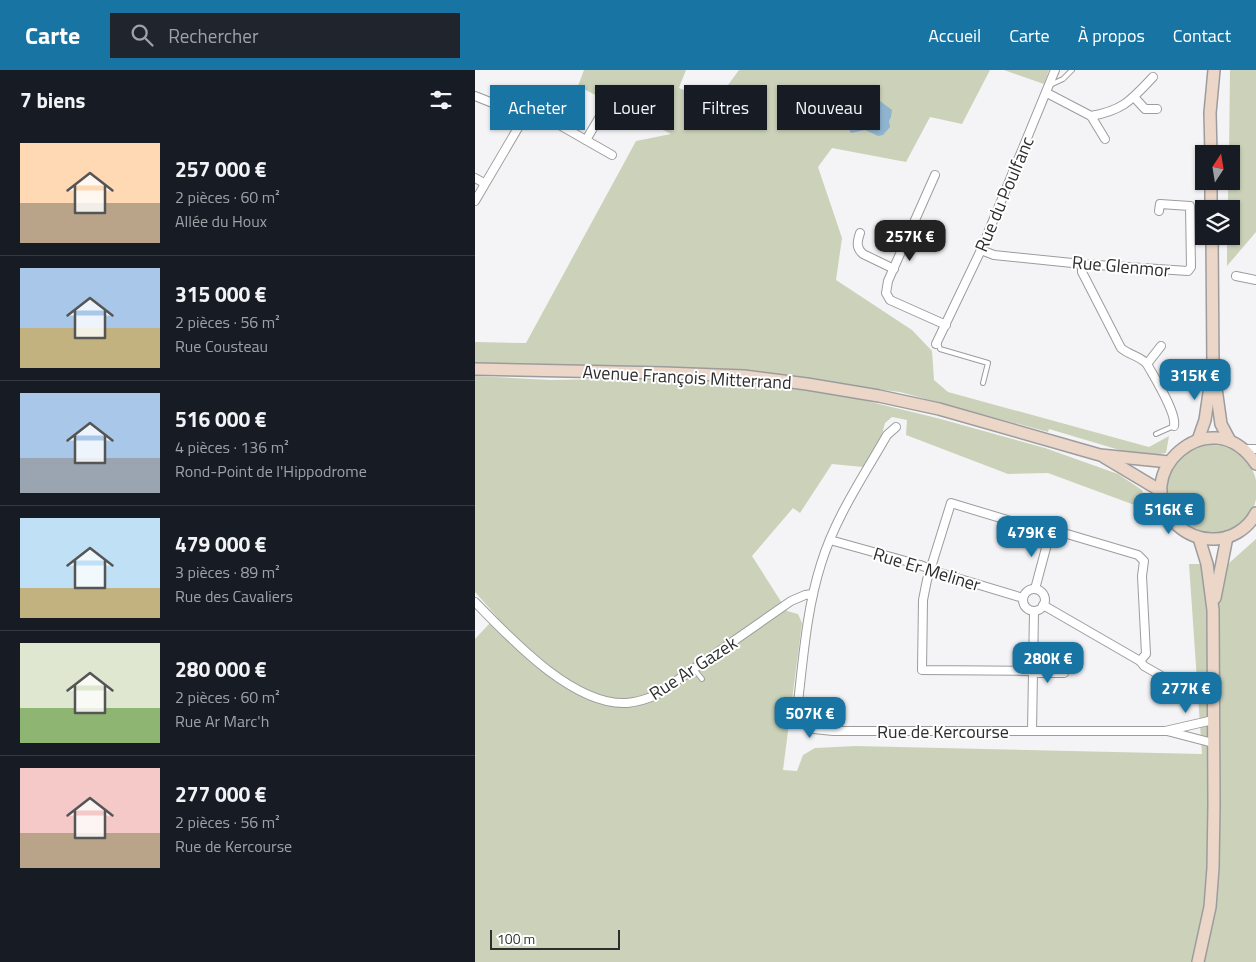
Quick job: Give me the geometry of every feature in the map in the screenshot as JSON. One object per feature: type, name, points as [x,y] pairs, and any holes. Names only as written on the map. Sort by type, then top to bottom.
[{"type":"main road","points":[[1206,70],[1211,145]]},
{"type":"main road","points":[[1210,113],[1213,70]]},
{"type":"main road","points":[[1212,245],[1213,367],[1221,424],[1230,441]]},
{"type":"main road","points":[[1198,440],[1205,420],[1213,367]]},
{"type":"main road","name":"Avenue François Mitterrand","points":[[475,369],[744,376],[807,384],[879,396],[939,409],[1100,455],[1169,462]]},
{"type":"main road","points":[[1256,464],[1244,449],[1230,441],[1209,438],[1198,440],[1186,446],[1169,462],[1163,476],[1161,491],[1165,507],[1172,520],[1184,531],[1199,538],[1213,540],[1227,537],[1241,530],[1253,519],[1256,513]]},
{"type":"main road","name":"Avenue François Mitterrand","points":[[1100,455],[1161,491]]},
{"type":"main road","points":[[1213,610],[1227,537]]},
{"type":"main road","points":[[1199,538],[1207,564],[1213,610],[1213,868],[1210,906],[1199,962]]},
{"type":"street","name":"Rue du Poulfanc","points":[[937,343],[981,250],[1055,70]]},
{"type":"street","points":[[1091,116],[1108,113],[1120,108],[1134,97],[1153,77]]},
{"type":"street","points":[[1047,93],[1091,116],[1105,139]]},
{"type":"street","points":[[475,96],[490,102]]},
{"type":"street","points":[[1134,97],[1145,109],[1157,109]]},
{"type":"street","points":[[586,140],[595,125]]},
{"type":"street","points":[[475,201],[516,130]]},
{"type":"street","points":[[568,130],[612,155]]},
{"type":"street","points":[[935,176],[885,293],[890,300],[945,325]]},
{"type":"street","points":[[475,178],[484,183]]},
{"type":"street","name":"Rue Glenmor","points":[[981,250],[994,255],[1082,264],[1188,271],[1191,267],[1190,206],[1160,204],[1159,211]]},
{"type":"street","points":[[860,233],[857,244],[859,251],[895,269]]},
{"type":"street","points":[[1082,264],[1082,272],[1121,348],[1125,352],[1142,359],[1147,364],[1172,412],[1175,421],[1174,426]]},
{"type":"street","points":[[1236,276],[1256,280]]},
{"type":"street","points":[[1147,364],[1161,346]]},
{"type":"street","name":"Rue de Kercourse","points":[[896,427],[887,435],[844,510],[821,564],[813,594],[797,711],[802,723],[814,729],[833,731],[1165,731],[1213,720]]},
{"type":"street","points":[[1244,449],[1256,449]]},
{"type":"street","points":[[1064,673],[922,670],[923,600],[930,569],[951,503],[1050,533],[1057,531],[1137,555],[1144,561],[1142,576],[1146,654],[1140,661]]},
{"type":"street","points":[[1035,589],[1050,533]]},
{"type":"street","name":"Rue Er Meliner","points":[[830,540],[1023,598]]},
{"type":"street","points":[[1035,589],[1044,598],[1043,605],[1034,611],[1024,605],[1023,598],[1028,590],[1035,589]]},
{"type":"street","name":"Rue Ar Gazek","points":[[475,602],[501,629],[559,679],[583,693],[600,700],[627,703],[656,695],[791,602],[805,595],[813,594]]},
{"type":"street","points":[[1043,605],[1140,661],[1144,666],[1184,689]]},
{"type":"street","points":[[1032,731],[1034,611]]},
{"type":"street","name":"Rue de Kercourse","points":[[1165,731],[1213,743]]},
{"type":"lane","points":[[1050,85],[1063,79],[1072,70]]},
{"type":"lane","points":[[937,343],[940,348],[988,363],[983,383]]},
{"type":"lane","points":[[1156,434],[1174,426]]},
{"type":"lane","points":[[694,669],[702,679]]},
{"type":"green space","points":[[584,70],[686,70],[679,88],[684,90],[684,130],[767,130],[767,85],[728,85],[739,70],[990,70],[962,124],[930,117],[906,162],[832,148],[818,167],[842,238],[836,280],[912,330],[932,351],[934,380],[948,392],[1149,447],[1169,436],[1166,453],[1143,457],[1049,429],[1048,432],[900,392],[733,371],[690,368],[475,363],[475,342],[526,343],[636,141],[671,134],[663,130],[674,130],[674,85],[595,85],[595,95],[585,90],[585,85],[578,85]]},
{"type":"green space","points":[[1004,70],[1049,70],[1044,84]]},
{"type":"green space","points":[[1230,70],[1256,70],[1256,232],[1227,266],[1227,245],[1240,245],[1240,200],[1228,200],[1228,190],[1240,190],[1240,145],[1229,145]]},
{"type":"green space","points":[[475,376],[551,380],[668,378],[786,388],[842,395],[937,418],[1045,448],[1118,474],[1142,490],[1148,510],[1048,473],[1008,474],[906,435],[907,420],[892,417],[885,423],[873,468],[832,464],[800,513],[793,508],[752,556],[787,611],[798,614],[802,623],[783,770],[797,771],[803,755],[815,748],[856,746],[1202,754],[1189,564],[1228,564],[1256,539],[1256,962],[475,962],[475,639],[490,623],[498,618],[475,592]]},
{"type":"green space","points":[[1212,445],[1221,446],[1237,453],[1249,465],[1256,481],[1256,499],[1249,515],[1237,527],[1221,534],[1212,535],[1203,534],[1187,527],[1175,515],[1168,499],[1167,490],[1168,481],[1175,465],[1187,453],[1203,446]]},
{"type":"water","points":[[880,101],[892,110],[889,121],[890,127],[883,135],[878,136],[865,130],[880,130]]},
{"type":"water","points":[[849,130],[865,130],[851,133]]}]
